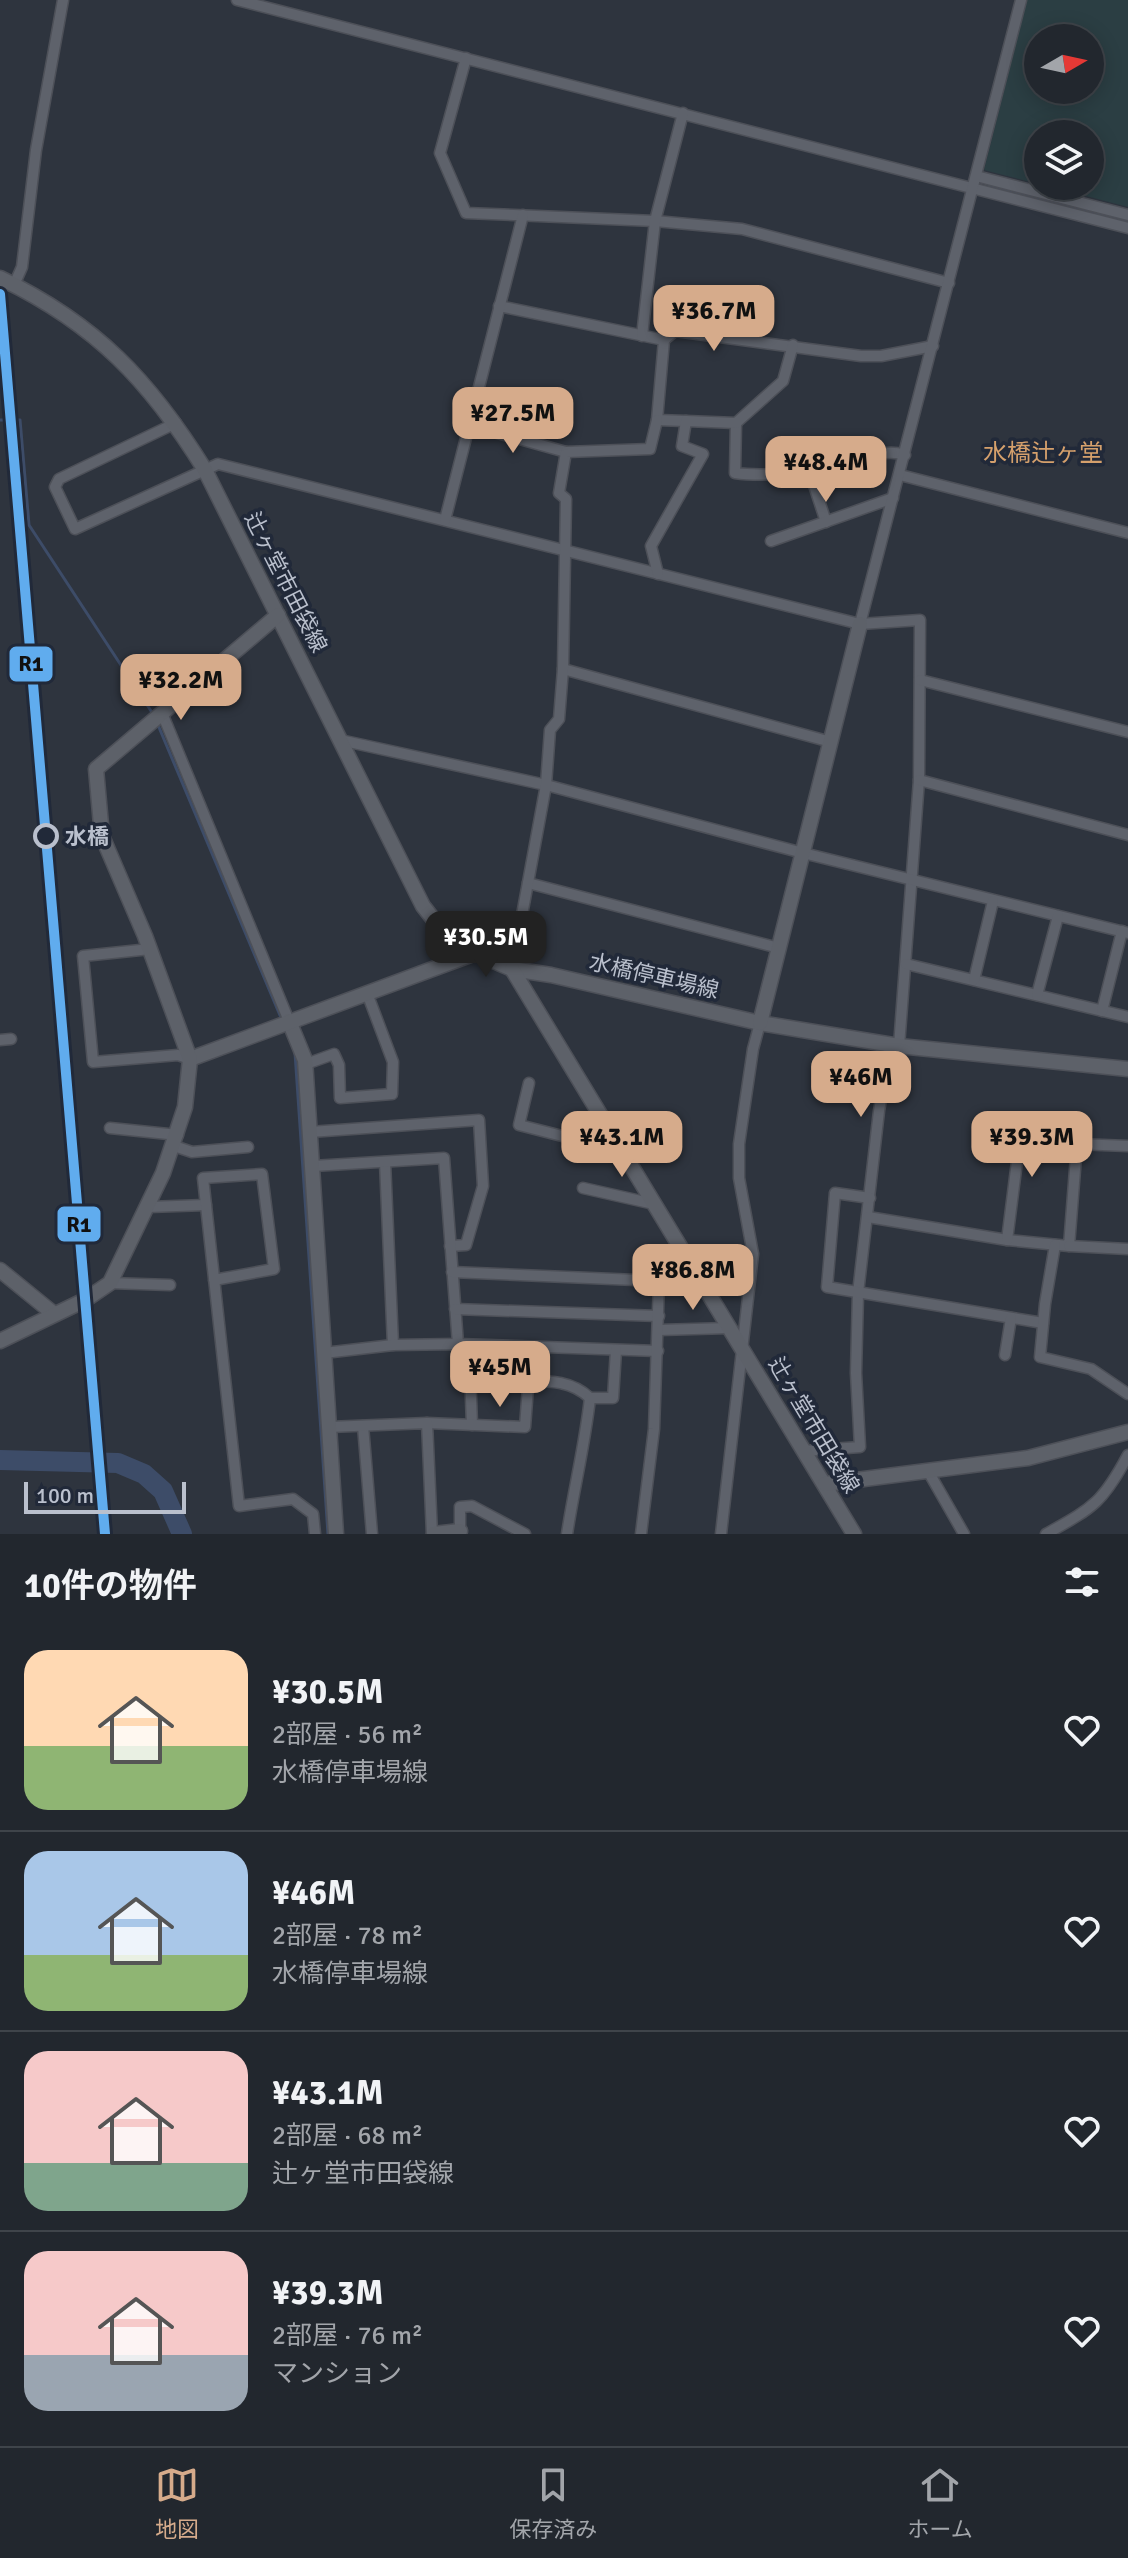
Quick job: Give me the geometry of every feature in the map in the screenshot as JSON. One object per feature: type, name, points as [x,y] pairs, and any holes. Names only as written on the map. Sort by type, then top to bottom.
[{"type":"main road","name":"辻ヶ堂市田袋線","points":[[7,281],[79,325],[117,355],[176,423],[205,470],[423,906],[452,943],[473,954]]},
{"type":"main road","points":[[0,1341],[85,1300],[110,1283],[148,1207],[176,1141],[185,1107],[190,1059],[150,949],[102,836],[96,769],[278,615]]},
{"type":"main road","points":[[760,1023],[860,624]]},
{"type":"main road","points":[[190,1059],[473,954]]},
{"type":"main road","name":"水橋停車場線","points":[[473,954],[512,969],[551,975],[760,1023],[899,1046],[1128,1069]]},
{"type":"main road","name":"辻ヶ堂市田袋線","points":[[512,969],[854,1534]]},
{"type":"main road","points":[[289,1021],[306,1064],[336,1534]]},
{"type":"main road","points":[[0,1270],[54,1314]]},
{"type":"main road","points":[[825,1484],[1028,1458],[1128,1432]]},
{"type":"main road","points":[[433,1534],[460,1531]]},
{"type":"street","points":[[7,281],[22,267],[36,150],[63,0]]},
{"type":"street","points":[[237,0],[1128,228]]},
{"type":"street","points":[[860,624],[1021,0]]},
{"type":"street","points":[[466,58],[440,153],[466,213],[655,221],[742,229],[949,283]]},
{"type":"street","points":[[642,336],[655,221],[683,113]]},
{"type":"street","points":[[976,176],[1128,215]]},
{"type":"street","points":[[445,520],[523,215]]},
{"type":"street","points":[[499,306],[664,340]]},
{"type":"street","points":[[469,425],[566,452],[650,449],[657,420],[664,340],[675,331],[861,356],[881,356],[933,346]]},
{"type":"street","points":[[657,420],[736,423],[783,381],[793,345]]},
{"type":"street","points":[[658,574],[651,546],[703,454],[682,446],[686,421]]},
{"type":"street","points":[[176,423],[59,479],[55,487],[75,529],[218,464],[860,624],[920,620],[919,780],[899,1046],[889,1052],[879,1111],[858,1293],[856,1373],[860,1447],[804,1451]]},
{"type":"street","points":[[736,423],[735,473],[853,465],[889,450],[905,455]]},
{"type":"street","points":[[512,969],[546,785],[550,730],[559,719],[563,669],[566,499],[559,493],[566,452]]},
{"type":"street","points":[[809,470],[826,522]]},
{"type":"street","points":[[900,475],[1128,533]]},
{"type":"street","points":[[771,541],[893,498]]},
{"type":"street","points":[[563,669],[831,742]]},
{"type":"street","points":[[920,680],[1128,732]]},
{"type":"street","points":[[162,713],[289,1021]]},
{"type":"street","points":[[340,740],[546,785],[913,881],[1125,932],[1102,1011]]},
{"type":"street","points":[[919,780],[1128,835]]},
{"type":"street","points":[[528,883],[779,948]]},
{"type":"street","points":[[974,980],[993,901]]},
{"type":"street","points":[[1037,995],[1058,916]]},
{"type":"street","points":[[150,949],[83,956],[93,1062],[178,1055],[190,1059]]},
{"type":"street","points":[[906,964],[1128,1017]]},
{"type":"street","points":[[306,1064],[334,1054],[339,1065],[340,1098],[392,1094],[393,1062],[367,993]]},
{"type":"street","points":[[721,1534],[753,1254],[739,1178],[739,1144],[753,1049],[760,1023]]},
{"type":"street","points":[[529,1083],[519,1125],[621,1151]]},
{"type":"street","points":[[310,1132],[479,1120],[483,1186],[466,1245],[450,1246]]},
{"type":"street","points":[[110,1128],[176,1141],[192,1152],[248,1147]]},
{"type":"street","points":[[1007,1240],[1020,1138],[1128,1146]]},
{"type":"street","points":[[1069,1246],[1077,1144]]},
{"type":"street","points":[[313,1166],[444,1158],[458,1344],[470,1372],[472,1425]]},
{"type":"street","points":[[385,1162],[393,1345]]},
{"type":"street","points":[[214,1280],[274,1269],[262,1174],[203,1178],[214,1280],[239,1506],[293,1499],[313,1514],[315,1534]]},
{"type":"street","points":[[583,1188],[654,1204]]},
{"type":"street","points":[[870,1198],[835,1193],[827,1287],[1043,1323]]},
{"type":"street","points":[[148,1207],[206,1205]]},
{"type":"street","points":[[868,1217],[1007,1240],[1128,1249]]},
{"type":"street","points":[[1055,1245],[1040,1357],[1091,1369],[1128,1394]]},
{"type":"street","points":[[452,1272],[659,1281],[691,1265]]},
{"type":"street","points":[[641,1534],[654,1429],[659,1281]]},
{"type":"street","points":[[110,1283],[170,1285]]},
{"type":"street","points":[[455,1309],[659,1316]]},
{"type":"street","points":[[1005,1355],[1011,1318]]},
{"type":"street","points":[[659,1330],[729,1328]]},
{"type":"street","points":[[324,1353],[393,1345],[458,1344],[658,1351]]},
{"type":"street","points":[[329,1427],[427,1423],[525,1427],[531,1347]]},
{"type":"street","points":[[528,1381],[560,1382],[582,1391],[590,1398],[613,1398],[616,1350]]},
{"type":"street","points":[[567,1534],[586,1440],[590,1398]]},
{"type":"street","points":[[427,1423],[433,1534]]},
{"type":"street","points":[[363,1426],[372,1534]]},
{"type":"street","points":[[1046,1534],[1091,1508],[1110,1489],[1128,1455]]},
{"type":"street","points":[[928,1471],[964,1534]]},
{"type":"street","points":[[460,1531],[460,1507],[472,1506],[525,1534]]},
{"type":"green space","points":[[1027,0],[1128,0],[1128,207],[1101,200],[1104,200],[1104,120],[1024,120],[1024,180],[984,170]]},
{"type":"waterway","points":[[989,185],[1128,221]]},
{"type":"waterway","points":[[0,420],[20,420],[29,525],[153,714]]},
{"type":"waterway","points":[[158,725],[282,1020]]},
{"type":"waterway","points":[[295,1053],[328,1534]]},
{"type":"waterway","points":[[0,1460],[118,1463],[144,1474],[163,1491],[182,1534]]},
{"type":"transit line","name":"R1","points":[[0,294],[105,1534]]},
{"type":"place","name":"水橋","points":[[46,836]]},
{"type":"district","name":"水橋辻ヶ堂","points":[[1043,453]]}]
